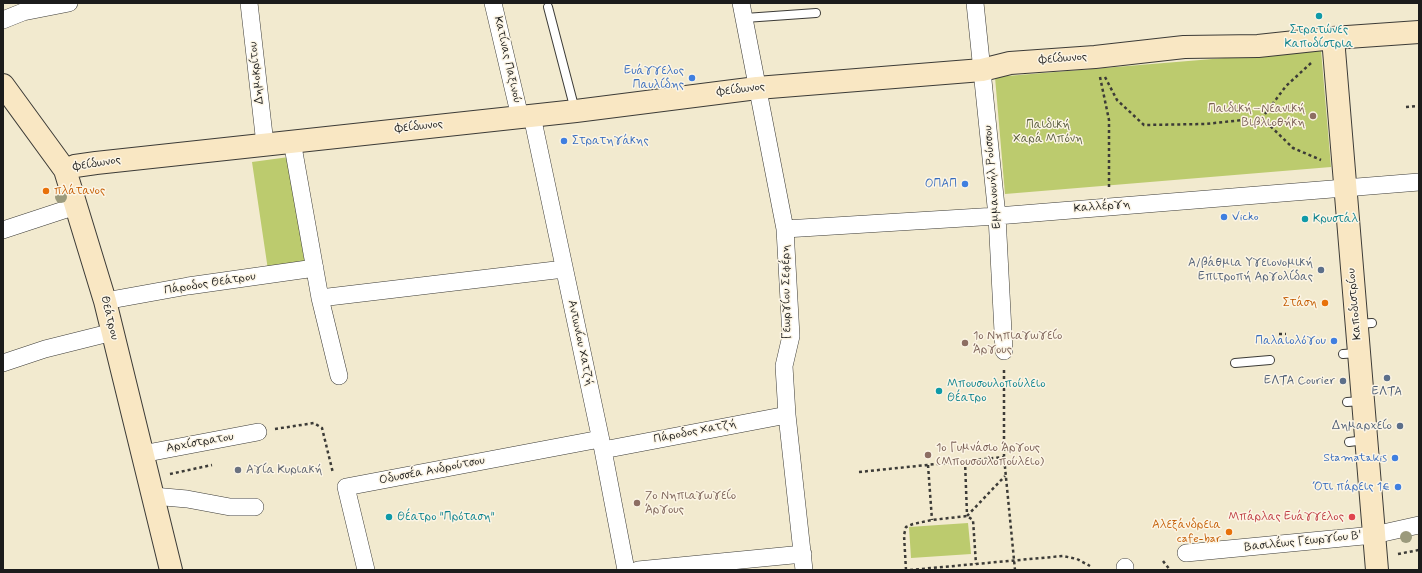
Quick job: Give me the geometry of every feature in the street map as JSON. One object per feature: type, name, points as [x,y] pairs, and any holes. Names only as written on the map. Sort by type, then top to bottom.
[{"type":"main road","name":"Φείδωνος","points":[[65,170],[75,166],[89,164],[576,111],[757,88],[982,70],[1010,63],[1096,57],[1184,47],[1258,46],[1333,41],[1419,32]]},
{"type":"main road","name":"Καποδιστρίου","points":[[1333,41],[1344,179],[1364,323],[1351,353],[1358,441],[1374,535],[1376,570]]},
{"type":"main road","name":"Θεάτρου","points":[[3,85],[65,170],[105,301],[171,570]]},
{"type":"street","points":[[3,20],[23,12],[69,3]]},
{"type":"street","name":"Δημοκρίτου","points":[[250,3],[265,144]]},
{"type":"street","name":"Κατίνας Παξινού","points":[[493,3],[526,116]]},
{"type":"street","name":"Εμμανουήλ Ρούσσου","points":[[975,3],[997,216],[1004,351]]},
{"type":"street","name":"Γεωργίου Σεφέρη","points":[[743,10],[757,88],[786,229],[791,336],[784,366],[787,415],[803,562]]},
{"type":"street","name":"Αντωνίου Χατζή","points":[[526,116],[564,269],[602,444],[626,570]]},
{"type":"street","points":[[292,141],[320,298],[339,376]]},
{"type":"street","name":"Καλλέργη","points":[[786,229],[997,216],[1108,206],[1344,179],[1419,182]]},
{"type":"street","points":[[3,230],[76,206]]},
{"type":"street","name":"Πάροδος Θεάτρου","points":[[105,301],[188,286],[315,268]]},
{"type":"street","points":[[320,298],[564,269]]},
{"type":"street","points":[[3,363],[45,349],[113,332]]},
{"type":"street","name":"Πάροδος Χατζή","points":[[602,444],[787,415]]},
{"type":"street","name":"Αρχίστρατου","points":[[142,454],[258,432]]},
{"type":"street","name":"Οδυσσέα Ανδρούτσου","points":[[346,487],[602,444]]},
{"type":"street","points":[[150,487],[187,498],[230,507],[255,507]]},
{"type":"street","points":[[346,487],[366,570]]},
{"type":"street","name":"Βασιλέως Γεωργίου Β'","points":[[1186,553],[1374,535],[1419,526]]},
{"type":"street","points":[[638,570],[803,562]]},
{"type":"lane","points":[[548,7],[576,111]]},
{"type":"lane","points":[[743,10],[816,13]]},
{"type":"lane","points":[[1235,363],[1270,360]]},
{"type":"path","points":[[1096,57],[1117,100],[1144,124],[1205,124],[1262,118],[1286,86],[1333,41]]},
{"type":"path","points":[[1096,57],[1109,120],[1108,206]]},
{"type":"path","points":[[1406,107],[1417,106]]},
{"type":"path","points":[[1262,118],[1293,148],[1344,179]]},
{"type":"path","points":[[1279,334],[1286,334]]},
{"type":"path","points":[[1004,351],[1004,457],[1015,570]]},
{"type":"path","points":[[258,432],[314,422],[322,428],[336,484],[346,487]]},
{"type":"path","points":[[859,472],[1004,457]]},
{"type":"path","points":[[965,461],[967,516]]},
{"type":"path","points":[[150,487],[212,465]]},
{"type":"path","points":[[928,465],[932,520]]},
{"type":"path","points":[[906,570],[904,535],[906,527],[932,520],[967,516],[1006,476]]},
{"type":"path","points":[[967,516],[973,520],[976,564]]},
{"type":"path","points":[[910,570],[1063,556],[1077,559],[1090,566]]},
{"type":"path","points":[[1163,561],[1170,570]]},
{"type":"green space","name":"Παιδική Χαρά Μπόνη","points":[[1321,50],[1331,167],[1005,194],[995,77]]},
{"type":"green space","points":[[289,157],[305,265],[268,270],[252,162]]},
{"type":"green space","points":[[968,523],[971,554],[911,558],[909,527]]},
{"type":"place","name":"Στρατώνες Καποδίστρια","points":[[1319,16]]},
{"type":"place","name":"Ευάγγελος Παυλίδης","points":[[692,78]]},
{"type":"place","name":"Παιδική–Νεανική Βιβλιοθήκη","points":[[1313,116]]},
{"type":"place","name":"Στρατηγάκης","points":[[564,141]]},
{"type":"place","name":"ΟΠΑΠ","points":[[965,184]]},
{"type":"place","name":"πλάτανος","points":[[46,191]]},
{"type":"place","name":"Vicko","points":[[1224,217]]},
{"type":"place","name":"Κρυστάλ","points":[[1305,219]]},
{"type":"place","name":"Α/βάθμια Υγειονομική Επιτροπή Αργολίδας","points":[[1321,270]]},
{"type":"place","name":"Στάση","points":[[1325,303]]},
{"type":"place","name":"Παλαιολόγου","points":[[1334,341]]},
{"type":"place","name":"1ο Νηπιαγωγείο Άργους","points":[[965,343]]},
{"type":"place","name":"ΕΛΤΑ","points":[[1387,378]]},
{"type":"place","name":"ΕΛΤΑ Courier","points":[[1343,381]]},
{"type":"place","name":"Μπουσουλοπούλειο Θέατρο","points":[[939,391]]},
{"type":"place","name":"Δημαρχείο","points":[[1400,426]]},
{"type":"place","name":"1ο Γυμνάσιο Άργους (Μπουσουλοπούλειο)","points":[[928,455]]},
{"type":"place","name":"Stamatakis","points":[[1395,458]]},
{"type":"place","name":"Αγία Κυριακή","points":[[238,470]]},
{"type":"place","name":"Ότι πάρεις 1€","points":[[1398,487]]},
{"type":"place","name":"7ο Νηπιαγωγείο Άργους","points":[[637,503]]},
{"type":"place","name":"Θέατρο \"Πρόταση\"","points":[[389,517]]},
{"type":"place","name":"Μπάρλας Ευάγγελος","points":[[1352,517]]},
{"type":"place","name":"Αλεξάνδρεια cafe-bar","points":[[1229,532]]}]
